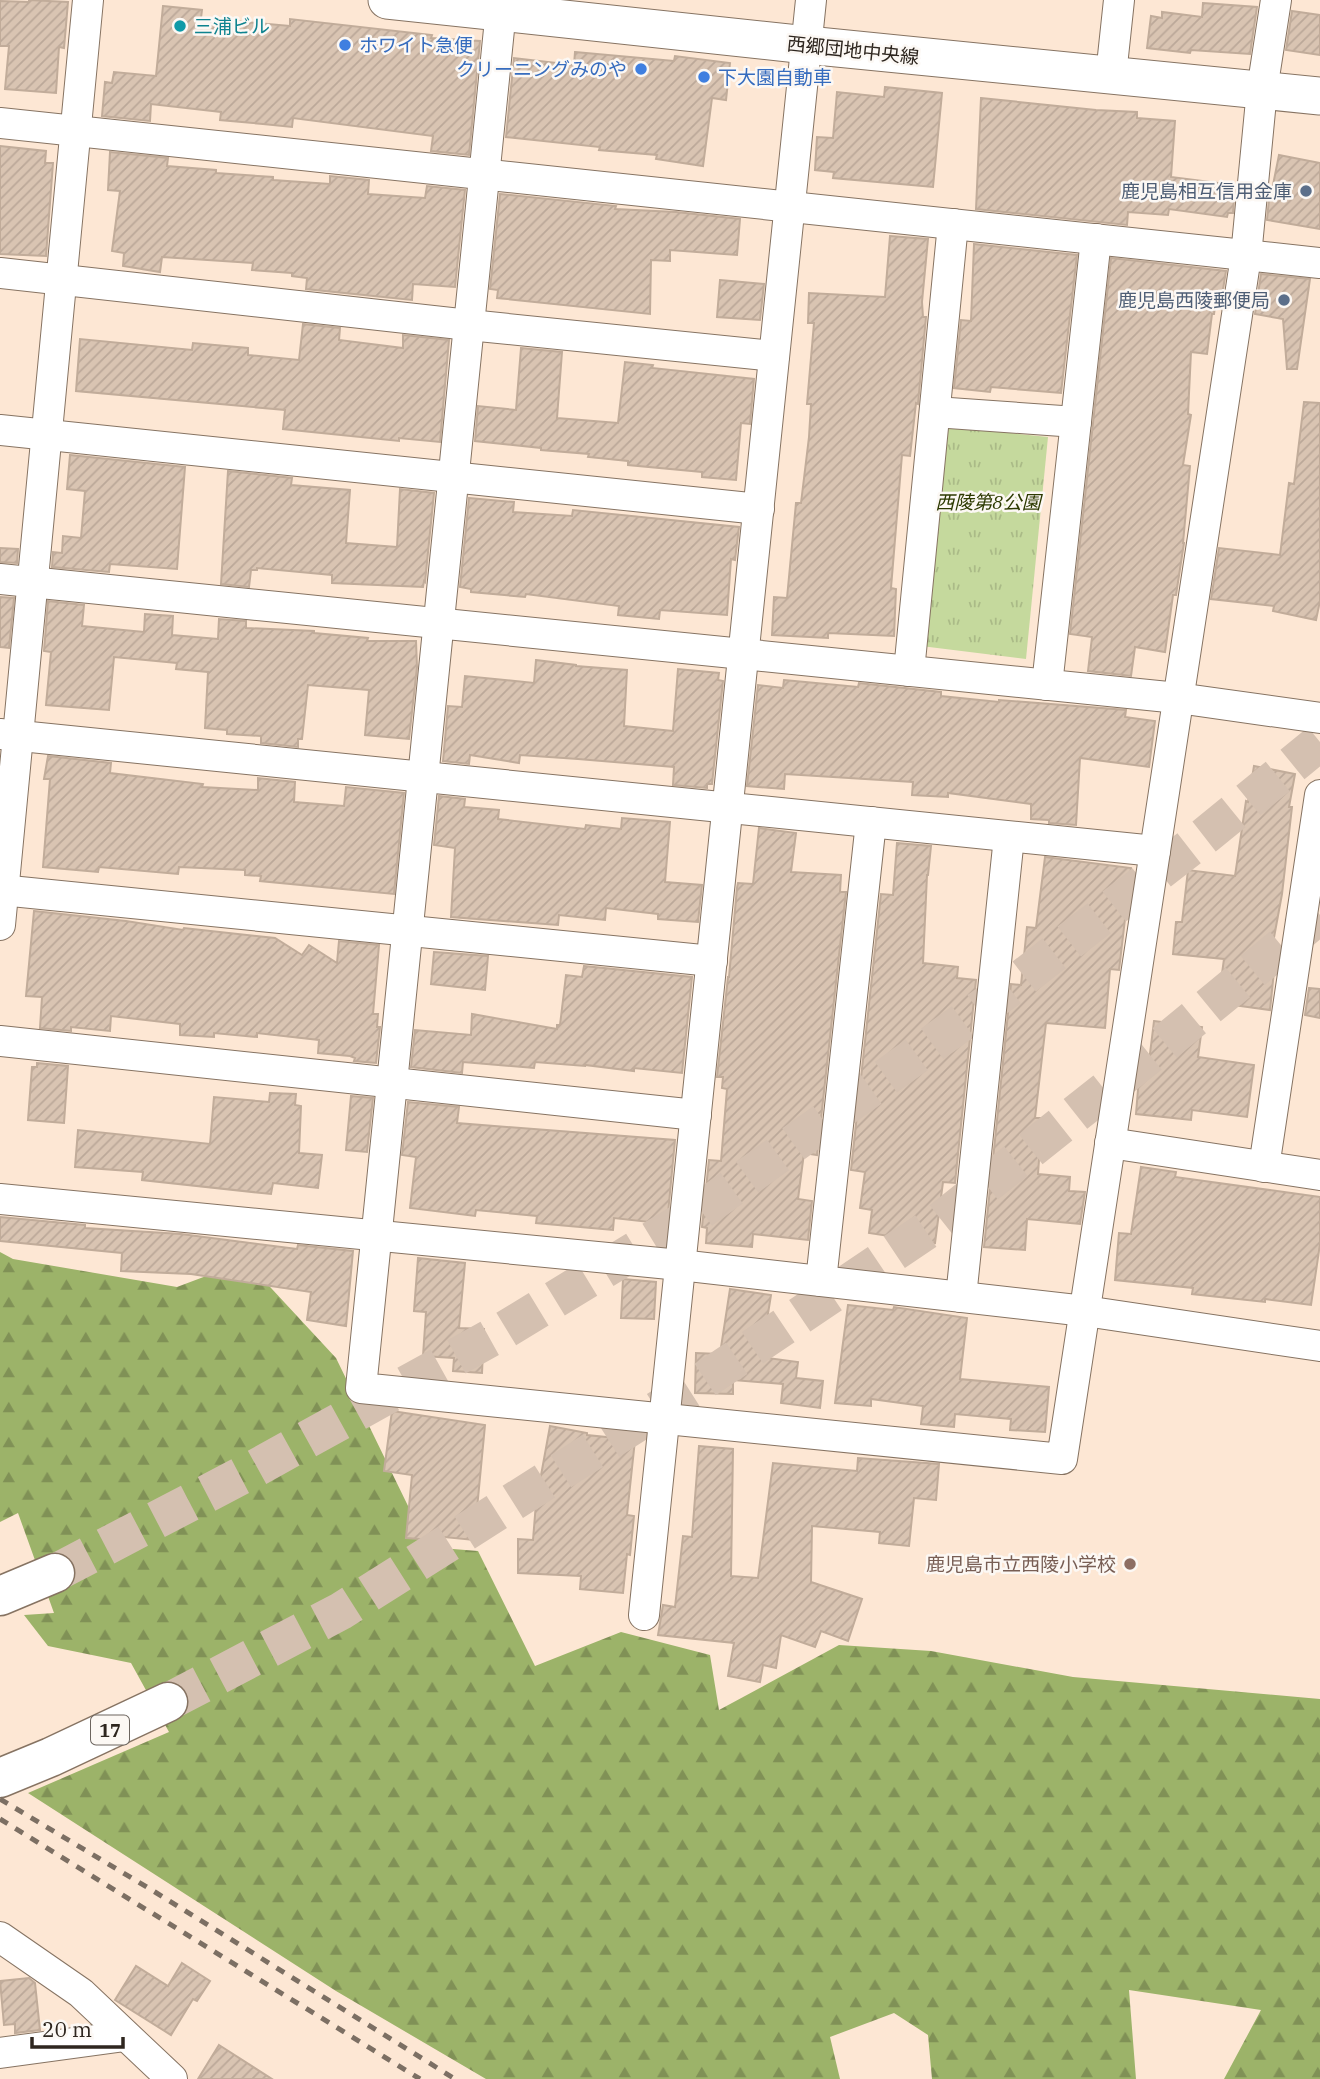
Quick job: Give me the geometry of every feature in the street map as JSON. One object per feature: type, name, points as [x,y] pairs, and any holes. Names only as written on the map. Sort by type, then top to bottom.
[{"type":"highway","points":[[0,1596],[55,1573]]},
{"type":"highway","name":"17","points":[[0,1778],[168,1702]]},
{"type":"street","points":[[0,925],[9,735],[33,583],[88,0]]},
{"type":"street","name":"西郷団地中央線","points":[[387,0],[502,6],[807,45],[1320,96]]},
{"type":"street","points":[[644,1615],[811,0]]},
{"type":"street","points":[[1111,75],[1119,0]]},
{"type":"street","points":[[502,6],[360,1388],[1062,1459],[1246,256],[1262,90],[1276,0]]},
{"type":"street","points":[[0,123],[1320,263]]},
{"type":"street","points":[[909,671],[953,224]]},
{"type":"street","points":[[1047,685],[1096,239]]},
{"type":"street","points":[[0,274],[774,355]]},
{"type":"street","points":[[935,412],[1076,422]]},
{"type":"street","points":[[0,430],[758,509]]},
{"type":"street","points":[[0,579],[1178,698],[1320,718]]},
{"type":"street","points":[[9,735],[1155,851]]},
{"type":"street","points":[[1264,1167],[1320,795]]},
{"type":"street","points":[[821,1281],[871,822]]},
{"type":"street","points":[[961,1297],[1009,836]]},
{"type":"street","points":[[2,890],[712,961]]},
{"type":"street","points":[[0,1041],[696,1115]]},
{"type":"street","points":[[1110,1143],[1320,1175]]},
{"type":"street","points":[[0,1199],[680,1265],[1085,1311],[1320,1346]]},
{"type":"street","points":[[0,1937],[81,1993],[172,2079]]},
{"type":"street","points":[[0,2053],[125,2036]]},
{"type":"green space","name":"西陵第8公園","points":[[943,426],[1048,437],[1026,659],[921,646]]},
{"type":"green space","points":[[0,1252],[13,1259],[177,1287],[246,1261],[336,1358],[428,1547],[478,1551],[535,1666],[621,1632],[710,1655],[719,1710],[839,1645],[931,1651],[1073,1677],[1320,1699],[1320,2079],[1224,2079],[1261,2010],[1129,1990],[1136,2079],[932,2079],[928,2035],[894,2013],[830,2037],[840,2079],[486,2079],[336,1991],[28,1793],[169,1732],[131,1663],[48,1646],[24,1615],[54,1613],[18,1513],[0,1522]]},
{"type":"building","points":[[0,1],[68,2],[64,48],[59,47],[56,93],[5,89],[9,46],[0,46]]},
{"type":"building","points":[[1203,3],[1257,7],[1250,54],[1191,50],[1190,53],[1147,48],[1151,16],[1162,18],[1162,12],[1202,17]]},
{"type":"building","points":[[163,6],[202,10],[201,18],[290,26],[290,19],[432,35],[431,38],[480,41],[469,155],[431,151],[433,136],[293,118],[292,127],[220,120],[221,112],[151,104],[150,121],[102,116],[105,82],[112,83],[114,72],[156,76]]},
{"type":"building","points":[[1292,11],[1320,15],[1320,55],[1286,50]]},
{"type":"building","points":[[575,52],[674,61],[675,56],[730,63],[726,100],[712,98],[703,166],[656,159],[657,155],[506,137],[514,58],[574,65]]},
{"type":"building","points":[[885,87],[942,93],[933,187],[833,178],[834,172],[815,170],[817,137],[833,138],[837,92],[884,97]]},
{"type":"building","points":[[981,98],[1137,112],[1137,118],[1175,121],[1171,177],[1235,185],[1233,213],[1228,213],[1227,217],[1169,209],[1168,215],[1128,212],[1127,225],[976,209]]},
{"type":"building","points":[[0,146],[46,151],[45,163],[53,163],[46,256],[0,254]]},
{"type":"building","points":[[110,152],[168,158],[167,166],[273,177],[273,180],[330,184],[330,176],[369,180],[368,194],[425,198],[427,186],[465,190],[455,287],[413,284],[412,300],[306,289],[307,278],[292,276],[292,273],[252,270],[253,263],[162,257],[160,272],[123,266],[124,253],[112,251],[120,191],[108,190]]},
{"type":"building","points":[[1279,155],[1320,163],[1320,229],[1267,220],[1270,189],[1272,190]]},
{"type":"building","points":[[500,194],[616,206],[615,209],[740,219],[737,255],[670,250],[670,261],[651,260],[650,314],[497,298],[498,290],[490,289]]},
{"type":"building","points":[[890,236],[928,239],[922,302],[923,317],[926,317],[918,404],[916,403],[910,456],[902,455],[891,588],[896,589],[894,636],[828,633],[828,638],[772,635],[774,597],[787,598],[796,503],[801,503],[809,437],[811,404],[807,404],[814,323],[808,323],[809,293],[885,297]]},
{"type":"building","points":[[974,244],[1077,255],[1061,393],[991,387],[990,392],[954,388],[961,320],[971,321]]},
{"type":"building","points":[[1111,258],[1226,271],[1220,308],[1215,307],[1212,314],[1207,354],[1191,352],[1188,414],[1191,415],[1183,465],[1190,466],[1184,543],[1165,652],[1135,647],[1131,676],[1088,671],[1092,637],[1070,634]]},
{"type":"building","points":[[1261,274],[1310,279],[1297,369],[1287,369],[1283,319],[1255,314]]},
{"type":"building","points":[[720,280],[764,284],[760,320],[717,317]]},
{"type":"building","points":[[303,324],[340,328],[339,340],[403,348],[403,335],[449,340],[440,442],[399,438],[399,441],[283,429],[285,410],[76,391],[80,339],[192,350],[193,343],[248,348],[248,355],[299,360]]},
{"type":"building","points":[[521,348],[562,352],[557,418],[618,423],[625,362],[653,365],[652,368],[754,379],[750,424],[741,423],[736,480],[702,477],[702,472],[628,465],[628,461],[588,457],[589,454],[475,441],[478,406],[516,410]]},
{"type":"building","points":[[1304,402],[1320,403],[1320,601],[1316,620],[1273,611],[1274,606],[1211,599],[1219,548],[1280,555],[1289,483],[1294,484]]},
{"type":"building","points":[[70,455],[185,467],[177,569],[110,564],[109,572],[52,567],[53,552],[62,553],[63,536],[81,538],[85,491],[67,489]]},
{"type":"building","points":[[228,471],[292,478],[291,485],[350,490],[346,543],[397,547],[400,489],[434,493],[423,587],[332,583],[332,575],[257,568],[251,570],[249,587],[221,584]]},
{"type":"building","points":[[469,498],[514,502],[513,512],[572,516],[573,510],[739,527],[735,560],[731,559],[727,615],[660,610],[659,619],[618,615],[619,606],[526,594],[525,597],[471,592],[471,589],[460,587]]},
{"type":"building","points":[[0,548],[18,549],[17,563],[0,562]]},
{"type":"building","points":[[0,597],[14,598],[9,648],[0,647]]},
{"type":"building","points":[[48,601],[84,605],[82,626],[144,632],[145,614],[173,616],[172,635],[218,639],[219,619],[246,621],[246,628],[314,631],[368,638],[367,641],[416,641],[417,667],[409,739],[365,735],[369,690],[308,685],[302,739],[298,739],[298,747],[261,743],[261,736],[227,734],[227,730],[205,728],[208,672],[176,669],[177,663],[114,657],[109,710],[46,705],[51,652],[44,651]]},
{"type":"building","points":[[536,660],[627,670],[624,726],[673,731],[678,669],[719,673],[718,680],[723,681],[712,784],[707,784],[707,788],[673,785],[674,767],[520,755],[519,763],[470,755],[469,764],[443,761],[448,706],[462,707],[465,676],[534,683]]},
{"type":"building","points":[[784,680],[858,687],[859,683],[941,692],[941,696],[999,702],[1126,710],[1125,717],[1155,721],[1149,767],[1080,758],[1076,825],[1031,819],[1031,804],[948,793],[948,797],[912,795],[913,782],[785,774],[784,789],[747,786],[758,685],[783,688]]},
{"type":"building","points":[[48,756],[111,763],[110,773],[203,784],[202,787],[258,790],[258,778],[295,782],[294,802],[344,806],[346,787],[404,793],[394,894],[260,881],[261,876],[245,875],[245,870],[179,867],[178,874],[99,867],[98,872],[43,867],[50,779],[44,779]]},
{"type":"building","points":[[1254,766],[1295,774],[1289,807],[1292,807],[1282,894],[1268,970],[1274,971],[1270,1010],[1218,1003],[1224,959],[1173,954],[1176,922],[1182,922],[1188,870],[1235,876]]},
{"type":"building","points":[[439,796],[465,799],[464,807],[499,810],[498,819],[585,829],[586,825],[621,829],[622,818],[670,822],[665,882],[702,885],[698,922],[658,919],[658,914],[606,908],[605,920],[559,915],[558,925],[451,917],[455,848],[434,845]]},
{"type":"building","points":[[759,828],[796,833],[791,872],[841,875],[840,892],[846,892],[817,1155],[804,1153],[798,1199],[812,1201],[808,1240],[753,1234],[752,1247],[706,1243],[707,1228],[702,1227],[709,1160],[721,1161],[727,1089],[722,1088],[723,1077],[717,1077],[737,888],[738,883],[753,884]]},
{"type":"building","points":[[897,843],[931,846],[923,963],[958,967],[957,978],[976,980],[955,1183],[943,1182],[935,1243],[869,1233],[872,1210],[860,1208],[865,1172],[851,1170],[881,894],[893,895]]},
{"type":"building","points":[[1045,857],[1131,868],[1119,970],[1110,969],[1105,1028],[1046,1023],[1035,1118],[1042,1118],[1038,1174],[1070,1177],[1069,1191],[1085,1192],[1080,1224],[1027,1219],[1025,1250],[984,1247],[1011,984],[1021,985],[1027,927],[1036,928]]},
{"type":"building","points":[[34,911],[183,930],[275,938],[302,955],[309,945],[337,963],[339,941],[379,945],[373,1014],[378,1014],[377,1027],[380,1027],[376,1063],[354,1061],[355,1058],[350,1056],[318,1053],[319,1040],[257,1033],[257,1037],[214,1033],[214,1037],[180,1035],[180,1024],[111,1016],[110,1031],[71,1027],[71,1031],[40,1028],[42,997],[26,996]]},
{"type":"building","points":[[434,952],[488,956],[485,990],[431,984]]},
{"type":"building","points":[[584,966],[692,977],[682,1073],[535,1062],[534,1068],[463,1062],[462,1073],[411,1067],[415,1030],[471,1035],[472,1014],[557,1029],[557,1025],[560,1025],[566,975],[582,977]]},
{"type":"building","points":[[1309,988],[1320,989],[1320,1018],[1305,1015]]},
{"type":"building","points":[[1154,1021],[1202,1027],[1198,1057],[1254,1065],[1247,1117],[1192,1110],[1191,1120],[1136,1114],[1139,1077],[1147,1078]]},
{"type":"building","points":[[37,1063],[68,1066],[64,1123],[28,1120],[32,1067],[37,1067]]},
{"type":"building","points":[[270,1093],[296,1094],[295,1105],[301,1106],[299,1153],[322,1155],[318,1188],[273,1183],[271,1194],[142,1180],[143,1172],[75,1167],[78,1130],[210,1144],[214,1097],[269,1102]]},
{"type":"building","points":[[351,1096],[373,1098],[367,1152],[346,1150]]},
{"type":"building","points":[[408,1102],[459,1107],[457,1123],[675,1140],[667,1224],[614,1218],[613,1230],[536,1223],[537,1216],[476,1210],[475,1216],[410,1208],[416,1157],[402,1155]]},
{"type":"building","points":[[1141,1167],[1176,1172],[1175,1177],[1320,1197],[1320,1244],[1311,1305],[1192,1294],[1193,1288],[1115,1280],[1119,1233],[1131,1234]]},
{"type":"building","points":[[0,1217],[85,1225],[85,1228],[181,1234],[297,1249],[298,1245],[353,1251],[346,1326],[307,1320],[311,1292],[191,1274],[121,1271],[122,1253],[0,1241]]},
{"type":"building","points":[[418,1258],[465,1263],[459,1328],[484,1329],[482,1373],[453,1371],[454,1358],[423,1356],[426,1312],[414,1311]]},
{"type":"building","points":[[623,1279],[656,1282],[654,1319],[621,1318]]},
{"type":"building","points":[[730,1289],[771,1295],[761,1357],[798,1362],[796,1378],[823,1381],[820,1408],[781,1403],[783,1384],[733,1380],[733,1394],[695,1393],[696,1353],[720,1354]]},
{"type":"building","points":[[848,1305],[893,1310],[894,1307],[967,1318],[960,1379],[1049,1387],[1045,1432],[1010,1430],[1011,1419],[955,1414],[954,1427],[921,1424],[923,1406],[871,1399],[871,1406],[835,1403]]},
{"type":"building","points":[[392,1411],[485,1425],[474,1540],[434,1536],[434,1540],[406,1538],[412,1475],[384,1471]]},
{"type":"building","points":[[550,1426],[587,1435],[635,1440],[627,1515],[634,1516],[623,1593],[580,1589],[581,1576],[518,1573],[518,1539],[533,1540],[536,1503]]},
{"type":"building","points":[[699,1446],[733,1449],[731,1576],[758,1578],[773,1463],[857,1471],[858,1458],[939,1464],[936,1500],[914,1498],[909,1546],[879,1543],[880,1532],[812,1526],[811,1582],[862,1599],[848,1641],[821,1631],[815,1647],[781,1635],[776,1668],[763,1665],[760,1682],[728,1676],[734,1643],[658,1635],[663,1605],[675,1607],[683,1536],[692,1537]]},
{"type":"building","points":[[182,1963],[210,1981],[197,2001],[193,1999],[171,2035],[115,2000],[136,1966],[168,1986]]},
{"type":"building","points":[[29,1978],[35,1983],[40,2030],[15,2033],[15,2024],[4,2025],[0,1981]]},
{"type":"building","points":[[219,2045],[272,2079],[198,2079]]},
{"type":"tunnel","points":[[55,1573],[254,1469],[503,1331],[700,1211],[1007,990],[1320,742]]},
{"type":"tunnel","points":[[168,1702],[341,1611],[703,1381],[939,1222],[1151,1054],[1320,915]]},
{"type":"railway","points":[[0,1799],[455,2079]]},
{"type":"railway","points":[[0,1819],[420,2079]]},
{"type":"place","name":"三浦ビル","points":[[180,26]]},
{"type":"place","name":"ホワイト急便","points":[[345,45]]},
{"type":"place","name":"クリーニングみのや","points":[[641,69]]},
{"type":"place","name":"下大園自動車","points":[[704,77]]},
{"type":"place","name":"鹿児島相互信用金庫","points":[[1306,191]]},
{"type":"place","name":"鹿児島西陵郵便局","points":[[1284,300]]},
{"type":"place","name":"鹿児島市立西陵小学校","points":[[1130,1564]]}]
